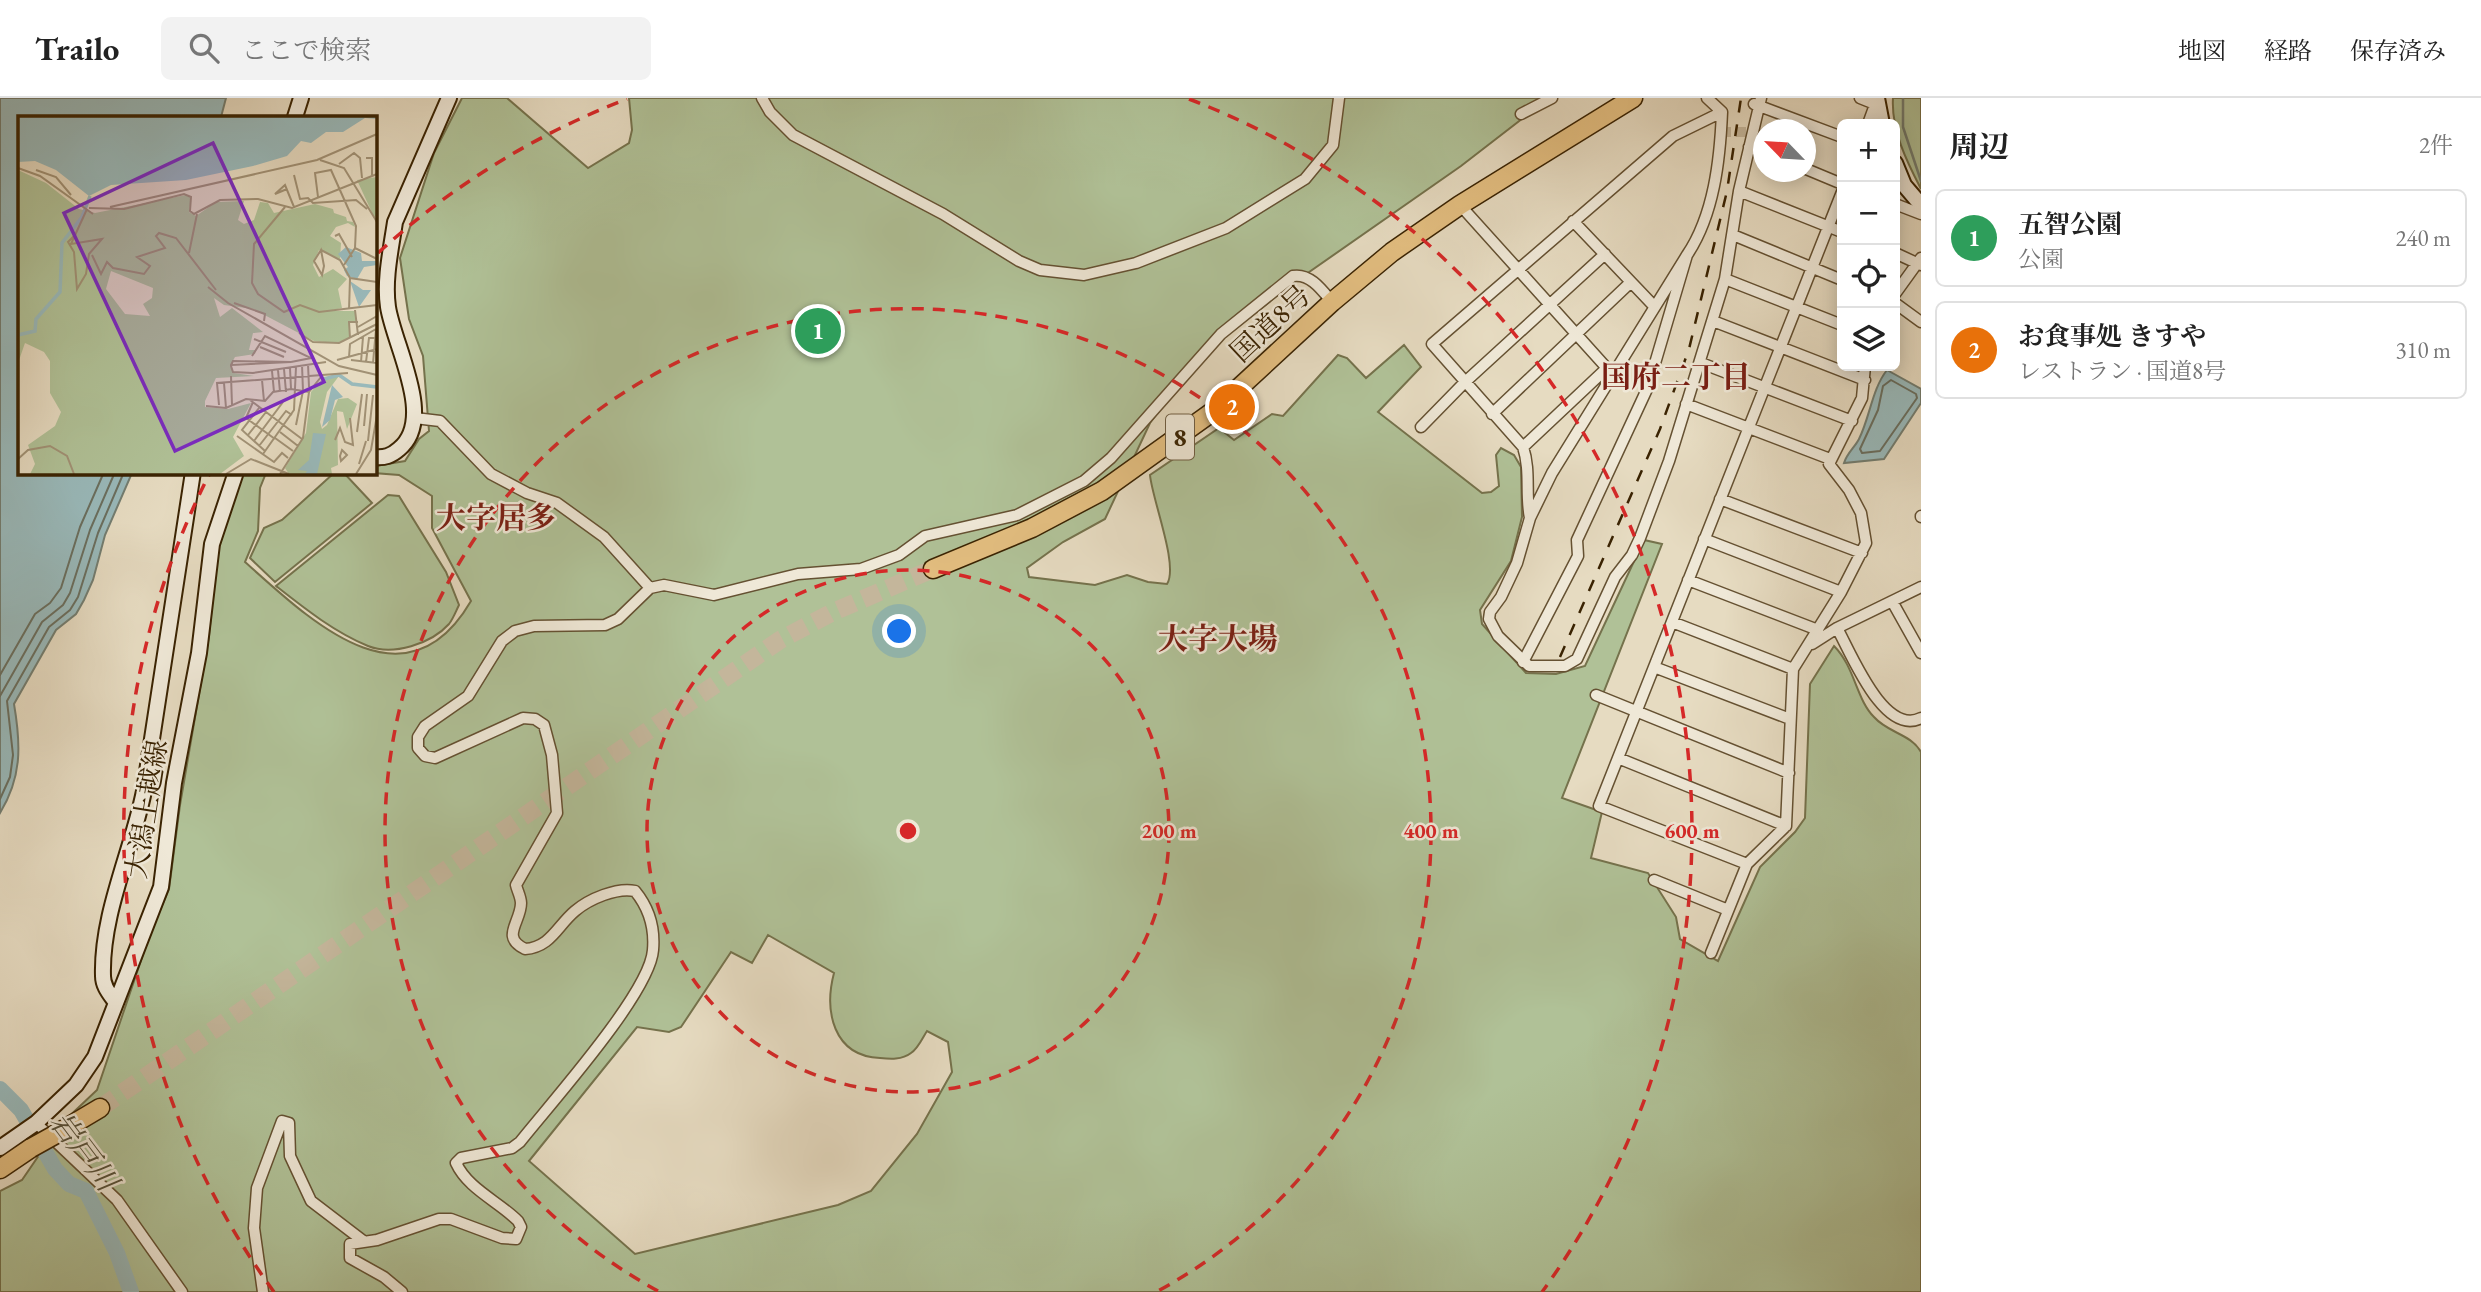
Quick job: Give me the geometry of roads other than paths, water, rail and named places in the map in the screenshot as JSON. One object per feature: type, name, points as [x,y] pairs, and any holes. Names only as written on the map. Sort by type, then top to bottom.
[{"type":"highway","name":"国道8号","points":[[933,569],[1032,528],[1102,491],[1215,410],[1332,302],[1392,252],[1460,205],[1633,98]]},
{"type":"highway","points":[[0,1169],[100,1108]]},
{"type":"main road","points":[[295,116],[301,98]]},
{"type":"main road","points":[[376,457],[390,456],[403,446],[409,438],[415,418],[388,304],[392,242],[395,222],[449,98]]},
{"type":"main road","points":[[1876,100],[1881,119]]},
{"type":"main road","points":[[1900,175],[1904,185],[1921,205]]},
{"type":"main road","points":[[114,1000],[103,978],[109,923],[136,833],[193,474]]},
{"type":"main road","name":"大潟上越線","points":[[0,1148],[35,1123],[86,1071],[100,1044],[114,1000],[163,878],[174,783],[199,653],[212,544],[235,474]]},
{"type":"street","points":[[762,98],[770,112],[793,135],[943,214],[1019,261],[1040,270],[1084,275],[1136,263],[1226,228],[1305,179],[1333,145],[1339,98]]},
{"type":"street","points":[[1521,114],[1552,98]]},
{"type":"street","points":[[1707,98],[1722,112]]},
{"type":"street","points":[[1860,98],[1876,100],[1870,119]]},
{"type":"street","points":[[1722,112],[1711,198],[1702,233],[1610,372],[1552,473],[1530,519],[1517,563],[1489,619],[1498,636],[1529,666],[1572,664],[1577,659],[1615,577],[1640,538],[1701,363],[1725,279],[1740,191],[1760,101]]},
{"type":"street","points":[[1746,132],[1751,106],[1760,101]]},
{"type":"street","points":[[1760,101],[1837,135]]},
{"type":"street","points":[[1530,519],[1527,504],[1529,466],[1523,447],[1432,344],[1672,136],[1722,112]]},
{"type":"street","points":[[1749,147],[1753,149]]},
{"type":"street","points":[[1816,174],[1837,182]]},
{"type":"street","points":[[1740,191],[1837,230]]},
{"type":"street","points":[[1747,864],[1599,806],[1837,204]]},
{"type":"street","points":[[1460,205],[1610,372]]},
{"type":"street","points":[[1900,206],[1921,214]]},
{"type":"street","points":[[1573,221],[1652,303]]},
{"type":"street","points":[[1733,235],[1837,278]]},
{"type":"street","points":[[1421,427],[1464,383],[1605,254]]},
{"type":"street","points":[[1523,662],[1578,556],[1577,540],[1648,387],[1687,255]]},
{"type":"street","points":[[1900,255],[1920,262],[1900,288]]},
{"type":"street","points":[[402,1292],[383,1277],[349,1258],[350,1244],[362,1240],[377,1240],[449,1219],[502,1238],[516,1238],[521,1227],[518,1221],[477,1188],[460,1172],[456,1163],[461,1158],[512,1148],[520,1142],[596,1048],[637,990],[653,950],[652,920],[646,908],[635,891],[621,888],[576,910],[563,928],[536,948],[524,949],[513,940],[511,933],[521,903],[516,885],[557,813],[552,755],[544,725],[535,719],[523,718],[435,758],[425,757],[418,748],[418,737],[425,726],[468,696],[502,641],[515,631],[534,626],[605,625],[618,619],[650,587],[670,585],[715,595],[798,574],[861,569],[899,555],[925,536],[1017,515],[1093,474],[1111,458],[1221,334],[1293,276],[1300,275],[1312,281],[1332,302]]},
{"type":"street","points":[[1725,279],[1837,323]]},
{"type":"street","points":[[1492,414],[1631,282]]},
{"type":"street","points":[[1900,307],[1921,322]]},
{"type":"street","points":[[1713,321],[1865,380]]},
{"type":"street","points":[[1701,363],[1852,421]]},
{"type":"street","points":[[1711,953],[1747,864],[1786,826],[1793,668],[1809,646],[1861,553],[1866,534],[1861,513],[1849,490],[1830,468],[1830,459],[1862,398],[1866,371]]},
{"type":"street","points":[[1523,447],[1610,372]]},
{"type":"street","points":[[1686,404],[1830,459]]},
{"type":"street","points":[[415,418],[440,421],[491,474],[577,516],[604,537],[650,587]]},
{"type":"street","points":[[1720,499],[1861,553]]},
{"type":"street","points":[[1704,539],[1840,592]]},
{"type":"street","points":[[1688,580],[1818,630]]},
{"type":"street","points":[[1809,646],[1837,628],[1921,587]]},
{"type":"street","points":[[1893,603],[1921,653]]},
{"type":"street","points":[[1672,622],[1793,668]]},
{"type":"street","points":[[1837,628],[1874,696],[1892,716],[1906,721],[1921,718]]},
{"type":"street","points":[[1654,667],[1790,719]]},
{"type":"street","points":[[1596,695],[1789,773]]},
{"type":"street","points":[[1618,758],[1786,826]]},
{"type":"street","points":[[1654,880],[1728,910]]},
{"type":"street","points":[[263,1292],[254,1228],[257,1188],[282,1121],[289,1123],[290,1156],[311,1201],[362,1240]]},
{"type":"street","points":[[35,1123],[117,1200],[183,1291]]},
{"type":"water","points":[[0,98],[226,98],[221,116],[18,116],[18,474],[132,474],[105,535],[93,580],[84,600],[76,614],[56,630],[14,704],[18,760],[12,787],[0,813]]},
{"type":"water","points":[[1889,371],[1921,389],[1921,403],[1884,459],[1844,463],[1859,439],[1882,378]]},
{"type":"waterway","points":[[1903,98],[1903,127],[1921,181]]},
{"type":"waterway","name":"岩戸川","points":[[0,1089],[21,1110],[55,1169],[69,1184],[86,1191],[117,1253],[131,1292]]},
{"type":"tunnel","points":[[1721,132],[1747,132]]},
{"type":"tunnel","points":[[100,1108],[780,640],[833,612],[933,569]]},
{"type":"railway","points":[[1560,657],[1660,429],[1689,349],[1727,191],[1741,98]]},
{"type":"place","name":"五智公園","points":[[818,331]]},
{"type":"place","name":"お食事処 きすや","points":[[1232,407]]},
{"type":"district","name":"国府二丁目","points":[[1676,376]]},
{"type":"district","name":"大字居多","points":[[496,517]]},
{"type":"district","name":"大字大場","points":[[1218,638]]}]
